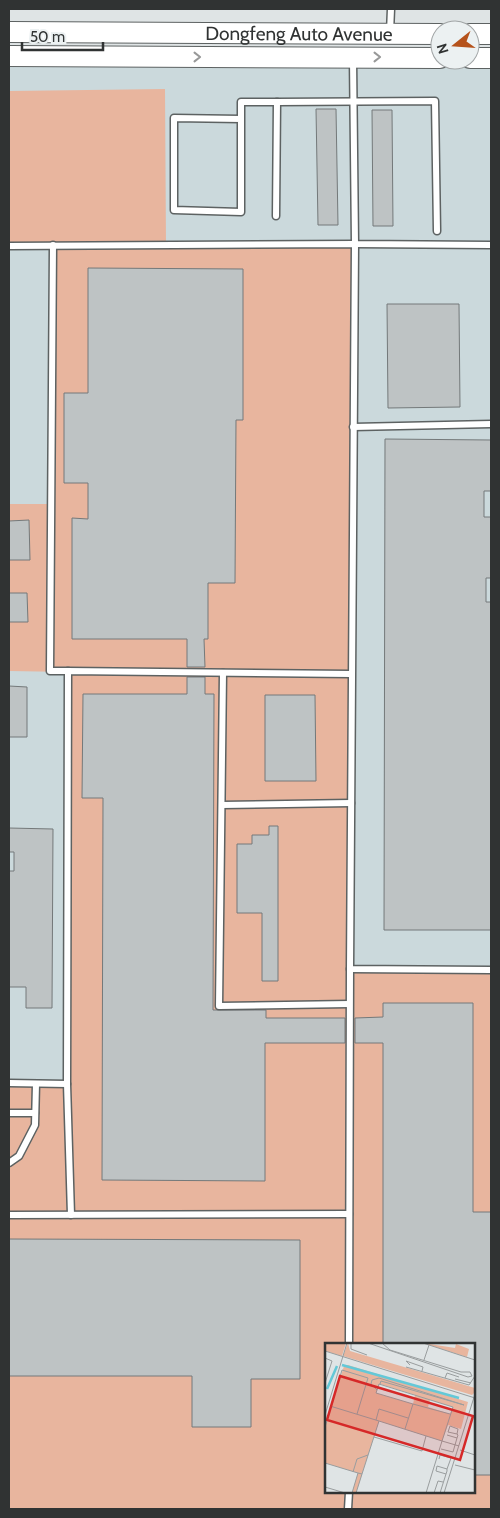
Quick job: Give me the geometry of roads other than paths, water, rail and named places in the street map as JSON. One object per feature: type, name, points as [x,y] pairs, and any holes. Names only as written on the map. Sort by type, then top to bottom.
[{"type":"main road","name":"Dongfeng Auto Avenue","points":[[9,32],[430,34]]},
{"type":"main road","name":"Dongfeng Auto Avenue","points":[[9,56],[430,58]]},
{"type":"lane","points":[[390,9],[390,33]]},
{"type":"lane","points":[[349,1343],[355,244],[353,57]]},
{"type":"lane","points":[[241,119],[174,118],[174,210],[241,212],[241,119],[241,102],[434,101],[437,232]]},
{"type":"lane","points":[[276,102],[276,216]]},
{"type":"lane","points":[[9,246],[355,244],[491,246]]},
{"type":"lane","points":[[53,245],[50,671],[352,674]]},
{"type":"lane","points":[[353,427],[491,424]]},
{"type":"lane","points":[[68,671],[67,1084],[71,1214]]},
{"type":"lane","points":[[223,673],[219,1006],[350,1004]]},
{"type":"lane","points":[[222,805],[351,803]]},
{"type":"lane","points":[[350,968],[491,970]]},
{"type":"lane","points":[[9,1083],[67,1084]]},
{"type":"lane","points":[[9,1163],[20,1156],[35,1125],[36,1084]]},
{"type":"lane","points":[[9,1113],[35,1113]]},
{"type":"lane","points":[[9,1215],[349,1214]]},
{"type":"lane","points":[[348,1493],[348,1509]]}]
